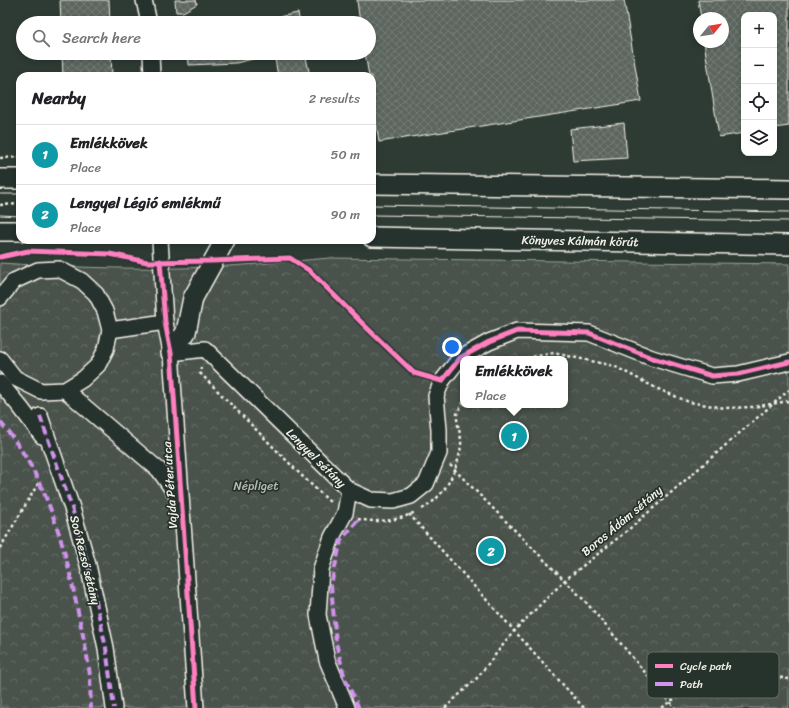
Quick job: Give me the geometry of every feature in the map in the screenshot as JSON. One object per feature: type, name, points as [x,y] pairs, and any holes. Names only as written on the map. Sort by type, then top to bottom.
[{"type":"main road","points":[[0,179],[16,179]]},
{"type":"main road","points":[[376,184],[789,189]]},
{"type":"main road","points":[[0,231],[16,232]]},
{"type":"main road","name":"Könyves Kálmán körút","points":[[376,237],[789,244]]},
{"type":"main road","points":[[171,352],[186,332],[193,298],[223,244]]},
{"type":"street","points":[[144,0],[148,16]]},
{"type":"street","points":[[152,16],[155,0]]},
{"type":"street","points":[[151,60],[152,72]]},
{"type":"street","name":"Vajda Péter utca","points":[[160,244],[165,322],[171,352],[180,501],[196,708]]},
{"type":"street","points":[[0,298],[14,281],[38,270],[59,269],[82,281],[96,294],[105,311],[110,330],[106,349],[98,366],[84,379],[65,390],[41,391],[15,378],[0,359]]},
{"type":"street","points":[[110,330],[165,322]]},
{"type":"street","name":"Lengyel sétány","points":[[464,356],[489,342],[518,331],[589,333],[652,358],[712,376],[738,374],[789,362]]},
{"type":"street","name":"Lengyel sétány","points":[[171,352],[205,349],[349,490],[371,500],[393,501],[411,496],[426,484],[439,453],[440,430],[436,396],[442,381],[460,358]]},
{"type":"street","points":[[0,383],[51,448]]},
{"type":"street","points":[[65,390],[159,470],[180,501]]},
{"type":"street","name":"Soó Rezső sétány","points":[[40,416],[72,508],[88,565],[106,648],[114,708]]},
{"type":"street","points":[[347,708],[327,660],[318,615],[321,570],[332,537],[346,513],[349,490]]},
{"type":"path","points":[[0,158],[16,157]]},
{"type":"path","points":[[0,204],[16,204]]},
{"type":"path","points":[[538,356],[554,353],[568,356]]},
{"type":"path","points":[[568,356],[614,366],[658,389],[689,402],[726,408],[752,407],[789,401]]},
{"type":"path","points":[[439,453],[455,471],[585,601],[647,676]]},
{"type":"path","points":[[0,548],[39,482]]},
{"type":"path","points":[[393,501],[410,515],[584,708]]},
{"type":"path","points":[[779,677],[789,679]]},
{"type":"path","points":[[666,698],[675,708]]},
{"type":"path","points":[[662,708],[676,698]]},
{"type":"green space","name":"Népliget","points":[[330,258],[789,264],[789,708],[0,708],[0,263],[45,266],[136,268],[182,268]]},
{"type":"building","points":[[60,0],[109,0],[110,16],[61,16]]},
{"type":"building","points":[[175,0],[196,0],[197,4],[183,12],[176,12]]},
{"type":"building","points":[[357,0],[624,0],[641,101],[379,142],[376,122],[376,72],[368,72],[366,60],[376,60],[376,16],[359,16]]},
{"type":"building","points":[[698,0],[789,0],[789,126],[777,128],[777,12],[741,12],[741,133],[719,137],[705,48],[729,48],[729,12],[700,12]]},
{"type":"building","points":[[298,13],[299,16],[283,16]]},
{"type":"building","points":[[62,60],[111,60],[112,72],[63,72]]},
{"type":"building","points":[[189,60],[249,60],[236,63],[189,65]]},
{"type":"building","points":[[275,60],[307,60],[309,72],[277,72]]},
{"type":"building","points":[[624,123],[627,158],[573,161],[570,129]]},
{"type":"tram line","points":[[0,194],[16,194]]},
{"type":"tram line","points":[[376,205],[789,212]]},
{"type":"tram line","points":[[0,215],[16,216]]},
{"type":"tram line","points":[[376,215],[789,221]]},
{"type":"marked path","points":[[40,416],[72,508],[88,565],[106,648],[114,708]]},
{"type":"marked path","points":[[0,422],[16,442],[30,464],[41,487],[60,536],[73,587],[87,654],[90,673],[91,708]]},
{"type":"marked path","points":[[359,519],[341,540],[331,585],[336,643],[345,679],[359,708]]},
{"type":"cycle path","points":[[0,257],[28,251],[110,254],[147,262],[290,258],[310,271],[414,373],[442,381],[460,358]]},
{"type":"cycle path","points":[[160,261],[165,322],[171,353],[196,708]]},
{"type":"cycle path","points":[[464,356],[489,342],[517,331],[589,333],[652,358],[712,376],[738,374],[789,362]]},
{"type":"place","name":"Emlékkövek","points":[[514,436]]},
{"type":"place","name":"Lengyel Légió emlékmű","points":[[491,551]]}]
